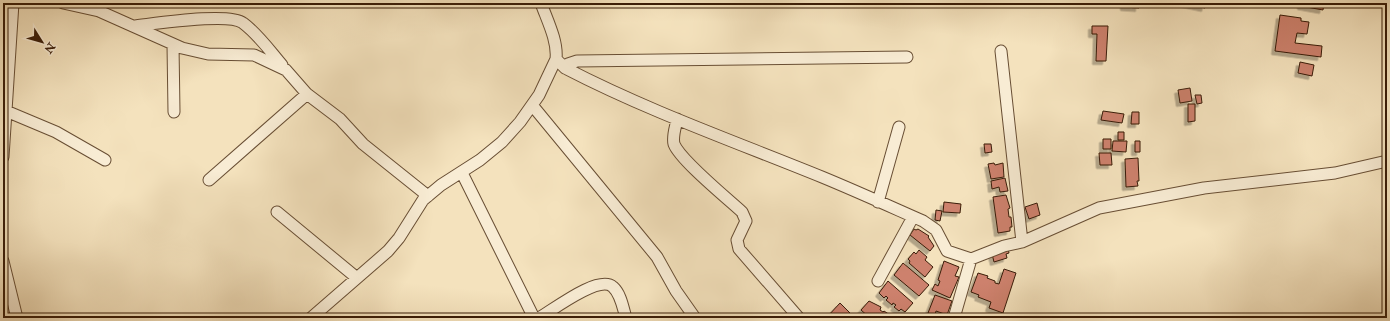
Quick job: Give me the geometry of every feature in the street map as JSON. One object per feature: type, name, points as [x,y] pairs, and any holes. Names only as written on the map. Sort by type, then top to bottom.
[{"type":"street","points":[[3,157],[13,3]]},
{"type":"street","points":[[63,3],[99,10],[173,45],[208,54],[254,55],[286,70]]},
{"type":"street","points":[[311,318],[357,278],[395,242],[423,200],[441,185],[462,173],[502,142],[520,122],[532,105],[556,59],[557,53],[552,34],[541,3]]},
{"type":"street","points":[[133,26],[190,20],[232,19],[242,22],[307,94],[340,119],[363,144],[428,196]]},
{"type":"street","points":[[173,45],[174,112]]},
{"type":"street","points":[[1001,51],[1022,242]]},
{"type":"street","points":[[565,68],[568,64],[577,61],[907,57]]},
{"type":"street","points":[[556,59],[565,68],[677,119],[913,217],[936,230],[947,251],[971,259],[1004,246],[1022,242],[1099,208],[1204,188],[1335,173],[1387,161]]},
{"type":"street","points":[[208,180],[307,94]]},
{"type":"street","points":[[532,105],[657,257],[676,291],[695,318]]},
{"type":"street","points":[[6,111],[56,132],[105,160]]},
{"type":"street","points":[[677,119],[674,138],[676,147],[696,169],[742,212],[746,221],[737,240],[739,249],[798,318]]},
{"type":"street","points":[[878,202],[899,127]]},
{"type":"street","points":[[462,173],[534,318]]},
{"type":"street","points":[[277,212],[357,278]]},
{"type":"street","points":[[878,281],[913,217]]},
{"type":"street","points":[[954,318],[971,259]]},
{"type":"street","points":[[3,261],[16,318]]},
{"type":"street","points":[[539,318],[589,287],[603,283],[613,286],[619,296],[626,318]]},
{"type":"building","points":[[1124,3],[1139,3],[1139,8],[1124,7]]},
{"type":"building","points":[[1182,3],[1206,3],[1205,8]]},
{"type":"building","points":[[1301,3],[1324,3],[1323,10],[1301,6]]},
{"type":"building","points":[[1280,15],[1301,18],[1301,21],[1309,22],[1307,34],[1297,33],[1295,43],[1322,46],[1321,57],[1275,51]]},
{"type":"building","points":[[1092,26],[1108,26],[1106,61],[1096,61],[1097,34],[1092,34]]},
{"type":"building","points":[[1300,62],[1314,65],[1312,76],[1298,73]]},
{"type":"building","points":[[1190,88],[1192,101],[1180,103],[1178,90]]},
{"type":"building","points":[[1195,95],[1201,95],[1202,103],[1197,104]]},
{"type":"building","points":[[1188,104],[1195,104],[1195,121],[1188,122]]},
{"type":"building","points":[[1103,111],[1124,114],[1122,123],[1101,120]]},
{"type":"building","points":[[1132,112],[1139,112],[1139,124],[1131,124]]},
{"type":"building","points":[[1118,132],[1124,132],[1124,140],[1118,140]]},
{"type":"building","points":[[1103,139],[1111,139],[1111,149],[1103,149]]},
{"type":"building","points":[[1113,141],[1127,141],[1126,152],[1112,151]]},
{"type":"building","points":[[1135,141],[1140,141],[1140,152],[1135,152]]},
{"type":"building","points":[[984,144],[991,144],[992,152],[985,153]]},
{"type":"building","points":[[1099,153],[1111,153],[1112,165],[1100,165]]},
{"type":"building","points":[[1138,158],[1138,186],[1126,187],[1125,159]]},
{"type":"building","points":[[994,163],[995,165],[1003,163],[1004,177],[991,179],[988,164]]},
{"type":"building","points":[[1005,178],[1008,191],[1000,192],[999,187],[992,189],[991,181]]},
{"type":"building","points":[[1006,195],[1010,208],[1008,209],[1012,227],[1010,227],[1010,231],[998,233],[993,197]]},
{"type":"building","points":[[944,202],[961,204],[960,213],[943,212]]},
{"type":"building","points":[[1037,203],[1040,215],[1029,219],[1025,207]]},
{"type":"building","points":[[936,210],[942,211],[940,221],[935,220]]},
{"type":"building","points":[[914,229],[918,229],[929,236],[928,237],[934,246],[930,251],[910,235]]},
{"type":"building","points":[[1008,249],[1009,253],[1006,254],[1007,258],[994,262],[992,254]]},
{"type":"building","points":[[919,250],[927,257],[925,260],[933,267],[925,277],[909,263],[910,261],[908,259],[914,252],[916,254]]},
{"type":"building","points":[[944,261],[959,267],[955,276],[959,277],[950,298],[932,290],[935,284],[938,286],[940,281],[938,280]]},
{"type":"building","points":[[903,263],[929,285],[919,296],[894,275]]},
{"type":"building","points":[[1004,269],[1016,273],[1003,313],[989,308],[991,302],[978,297],[979,295],[971,292],[978,273],[988,276],[987,278],[999,284]]},
{"type":"building","points":[[888,281],[913,303],[905,312],[901,309],[899,311],[894,307],[896,305],[893,303],[892,305],[886,300],[888,298],[886,296],[884,298],[879,293]]},
{"type":"building","points":[[935,295],[952,301],[947,315],[936,311],[935,315],[928,313]]},
{"type":"building","points":[[869,301],[881,307],[880,310],[890,315],[888,318],[870,318],[861,310]]},
{"type":"building","points":[[840,303],[855,318],[827,317]]}]
